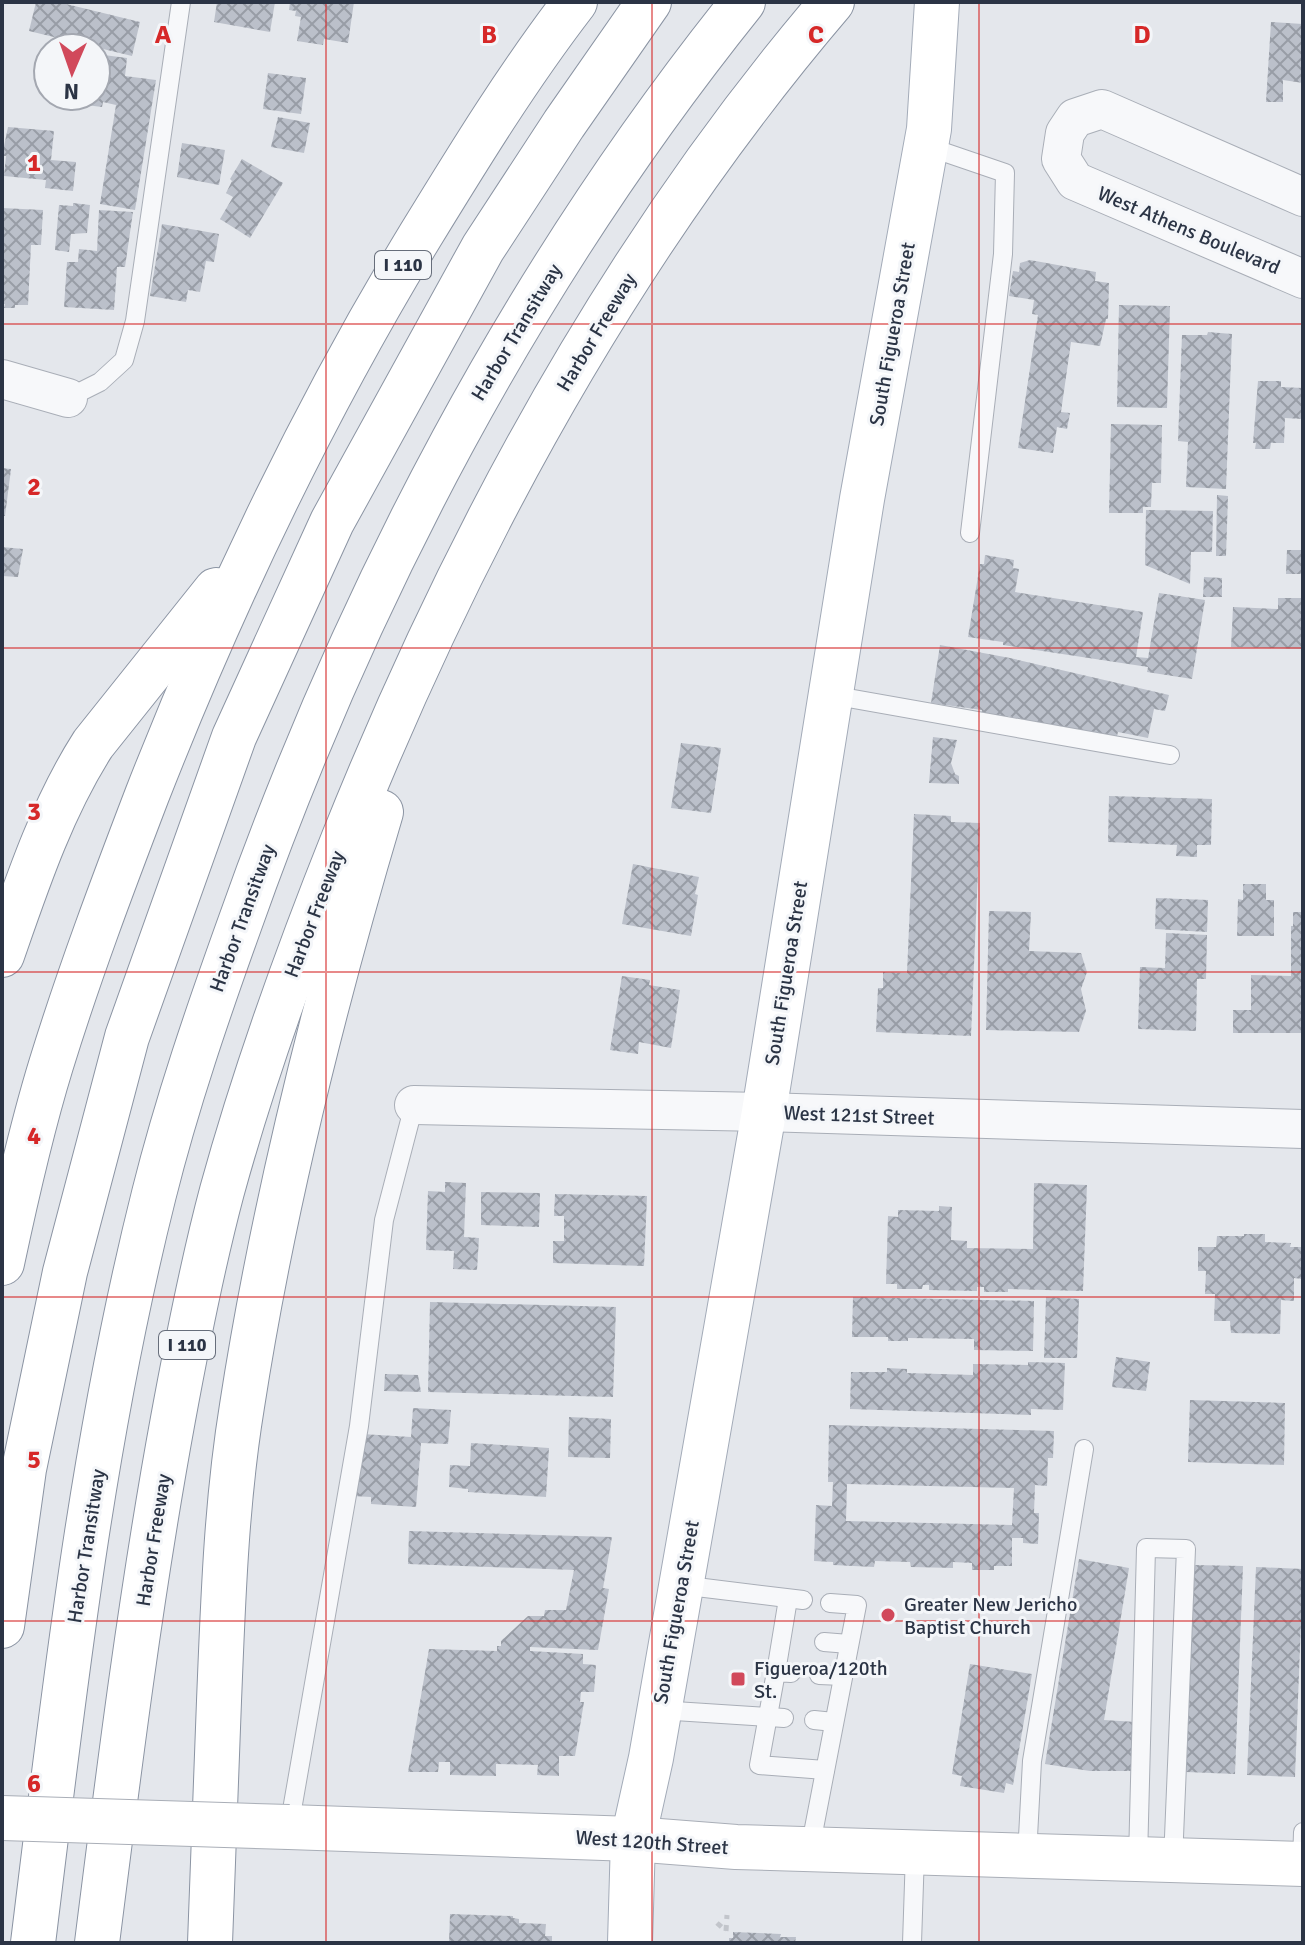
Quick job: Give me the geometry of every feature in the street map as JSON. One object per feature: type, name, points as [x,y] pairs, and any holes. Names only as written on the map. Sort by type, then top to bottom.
[{"type":"main road","name":"I 110","points":[[2,1263],[50,1067],[93,937],[184,701],[255,541],[320,411],[392,282],[542,45],[575,2]]},
{"type":"main road","points":[[2,1626],[24,1469],[76,1228],[127,1037],[234,737],[332,522],[483,248],[649,2]]},
{"type":"main road","name":"Harbor Transitway","points":[[33,1943],[75,1612],[111,1396],[134,1284],[154,1193],[207,1013],[267,847],[323,708],[399,546],[478,394],[602,193],[676,88],[743,2]]},
{"type":"main road","name":"Harbor Freeway","points":[[98,1936],[126,1711],[156,1510],[188,1340],[222,1193],[268,1039],[316,906],[371,769],[434,629],[522,457],[677,203],[753,99],[832,2]]},
{"type":"main road","name":"South Figueroa Street","points":[[630,1943],[633,1839],[659,1710],[764,1112],[862,499],[926,146],[937,2]]},
{"type":"main road","points":[[210,1943],[220,1627],[226,1538],[242,1407],[272,1245],[329,991],[387,795],[436,657],[522,457]]},
{"type":"main road","points":[[2,955],[33,866],[76,770],[93,744],[255,541]]},
{"type":"main road","name":"West 120th Street","points":[[2,1818],[1156,1860],[1303,1854]]},
{"type":"street","name":"West Athens Boulevard","points":[[1303,197],[1102,109],[1075,118],[1065,133],[1061,159],[1075,181],[1303,279]]},
{"type":"street","points":[[2,379],[68,398]]},
{"type":"street","name":"West 121st Street","points":[[414,1105],[764,1112],[1303,1129]]},
{"type":"lane","points":[[68,398],[100,382],[124,360],[135,321],[181,2]]},
{"type":"lane","points":[[926,146],[1005,173],[1003,254],[970,533]]},
{"type":"lane","points":[[831,695],[1170,755]]},
{"type":"lane","points":[[289,1827],[359,1426],[384,1220],[414,1105]]},
{"type":"lane","points":[[1027,1856],[1032,1761],[1084,1449]]},
{"type":"lane","points":[[1146,1548],[1186,1549],[1156,1860],[1146,1548]]},
{"type":"lane","points":[[680,1585],[796,1599],[775,1718],[759,1765],[825,1770]]},
{"type":"lane","points":[[810,1849],[857,1605],[830,1603]]},
{"type":"lane","points":[[824,1642],[849,1644]]},
{"type":"lane","points":[[819,1675],[843,1676]]},
{"type":"lane","points":[[659,1710],[775,1718]]},
{"type":"lane","points":[[814,1720],[834,1722]]},
{"type":"lane","points":[[912,1943],[915,1853]]},
{"type":"path","points":[[717,1923],[726,1931],[727,1915]]},
{"type":"building","points":[[36,2],[58,2],[140,22],[132,56],[112,51],[112,32],[29,31]]},
{"type":"building","points":[[217,2],[275,2],[270,32],[214,22]]},
{"type":"building","points":[[290,2],[354,2],[348,43],[324,39],[323,45],[297,41],[301,17],[295,16],[296,11],[289,10]]},
{"type":"building","points":[[1271,22],[1303,24],[1303,83],[1283,80],[1283,102],[1266,102]]},
{"type":"building","points":[[112,56],[127,58],[125,76],[156,80],[135,210],[100,204],[116,105],[112,104]]},
{"type":"building","points":[[268,73],[306,78],[301,114],[263,109]]},
{"type":"building","points":[[278,117],[310,123],[304,153],[271,147]]},
{"type":"building","points":[[8,127],[54,131],[51,160],[76,162],[73,191],[45,188],[46,180],[4,176],[6,156],[2,156]]},
{"type":"building","points":[[182,143],[225,150],[219,185],[177,177]]},
{"type":"building","points":[[242,159],[283,183],[250,238],[220,219],[233,197],[226,193]]},
{"type":"building","points":[[73,203],[90,205],[87,233],[71,234],[69,252],[55,250],[59,205],[73,206]]},
{"type":"building","points":[[2,208],[43,210],[41,245],[31,245],[28,305],[15,305],[15,308],[4,308],[5,304],[2,304]]},
{"type":"building","points":[[99,210],[133,212],[125,267],[117,267],[114,310],[64,307],[67,262],[78,262],[79,249],[97,251]]},
{"type":"building","points":[[162,224],[219,234],[214,262],[206,261],[200,292],[188,290],[186,302],[150,296]]},
{"type":"building","points":[[1030,260],[1096,272],[1095,281],[1109,283],[1108,319],[1100,346],[1071,342],[1061,412],[1070,413],[1067,429],[1057,427],[1053,453],[1018,448],[1038,315],[1032,314],[1034,300],[1009,296],[1013,271],[1019,272],[1020,263]]},
{"type":"building","points":[[1119,305],[1170,306],[1167,408],[1117,407]]},
{"type":"building","points":[[1208,332],[1232,334],[1226,489],[1186,487],[1188,442],[1178,441],[1182,335],[1207,335]]},
{"type":"building","points":[[1258,381],[1281,381],[1281,387],[1303,388],[1303,419],[1285,418],[1284,443],[1271,443],[1270,449],[1255,449],[1256,443],[1253,443]]},
{"type":"building","points":[[1111,424],[1162,425],[1161,483],[1152,483],[1151,507],[1143,507],[1143,513],[1109,513]]},
{"type":"building","points":[[2,468],[11,469],[5,516],[2,516]]},
{"type":"building","points":[[1217,495],[1228,496],[1226,556],[1216,556]]},
{"type":"building","points":[[1146,510],[1213,511],[1212,552],[1191,552],[1190,584],[1145,565]]},
{"type":"building","points":[[2,547],[23,549],[18,577],[2,576]]},
{"type":"building","points":[[1287,550],[1303,550],[1303,574],[1286,574]]},
{"type":"building","points":[[985,555],[1014,560],[1013,568],[1019,569],[1015,592],[1143,612],[1136,657],[1148,658],[1159,593],[1205,600],[1192,679],[1147,672],[1148,667],[968,637],[980,564],[984,564]]},
{"type":"building","points":[[1204,577],[1222,578],[1222,597],[1203,597]]},
{"type":"building","points":[[1278,598],[1303,598],[1303,649],[1231,647],[1233,607],[1278,609]]},
{"type":"building","points":[[940,645],[1169,695],[1165,711],[1154,709],[1148,738],[1118,732],[1117,736],[1105,734],[1104,738],[1008,716],[1007,719],[981,715],[982,710],[931,703]]},
{"type":"building","points":[[933,737],[957,740],[951,763],[959,776],[959,784],[929,783]]},
{"type":"building","points":[[681,743],[721,748],[711,813],[671,808]]},
{"type":"building","points":[[1109,796],[1212,799],[1211,845],[1197,845],[1197,857],[1176,856],[1177,845],[1108,842]]},
{"type":"building","points":[[914,814],[951,816],[951,822],[980,823],[971,1036],[876,1032],[878,988],[883,988],[883,972],[907,973]]},
{"type":"building","points":[[633,864],[699,877],[691,936],[622,924]]},
{"type":"building","points":[[1243,884],[1266,884],[1266,900],[1274,900],[1274,936],[1237,936],[1238,899],[1243,900]]},
{"type":"building","points":[[1156,898],[1208,900],[1207,932],[1155,929]]},
{"type":"building","points":[[989,911],[1031,912],[1029,951],[1081,953],[1087,972],[1081,989],[1086,1011],[1079,1032],[986,1030]]},
{"type":"building","points":[[1293,912],[1303,912],[1303,1033],[1233,1033],[1233,1010],[1251,1010],[1251,975],[1291,976]]},
{"type":"building","points":[[1166,933],[1207,935],[1206,979],[1197,979],[1196,1031],[1138,1029],[1140,967],[1165,968]]},
{"type":"building","points":[[622,976],[650,980],[649,985],[680,990],[671,1048],[639,1042],[638,1054],[610,1050]]},
{"type":"building","points":[[445,1182],[466,1183],[464,1237],[479,1238],[477,1270],[453,1269],[454,1251],[426,1250],[428,1191],[445,1192]]},
{"type":"building","points":[[1034,1183],[1087,1185],[1083,1291],[1008,1289],[1008,1292],[984,1292],[984,1287],[977,1287],[977,1291],[929,1290],[929,1285],[923,1285],[922,1289],[897,1289],[897,1284],[886,1284],[888,1216],[898,1217],[898,1210],[939,1211],[939,1206],[952,1207],[951,1240],[967,1241],[967,1248],[1033,1249]]},
{"type":"building","points":[[481,1192],[540,1193],[539,1227],[481,1225]]},
{"type":"building","points":[[555,1194],[647,1196],[644,1266],[553,1263],[553,1241],[564,1241],[564,1216],[554,1216]]},
{"type":"building","points":[[1265,1234],[1265,1242],[1291,1243],[1290,1247],[1303,1247],[1302,1279],[1294,1278],[1294,1301],[1281,1300],[1280,1334],[1231,1333],[1230,1321],[1214,1321],[1215,1294],[1205,1294],[1206,1271],[1198,1271],[1198,1247],[1216,1247],[1217,1236]]},
{"type":"building","points":[[853,1297],[1034,1301],[1033,1351],[974,1350],[974,1339],[908,1338],[908,1341],[888,1341],[888,1337],[852,1337]]},
{"type":"building","points":[[1046,1297],[1079,1299],[1077,1358],[1044,1358]]},
{"type":"building","points":[[430,1302],[616,1307],[613,1397],[428,1392]]},
{"type":"building","points":[[1116,1357],[1150,1362],[1146,1391],[1112,1387]]},
{"type":"building","points":[[1028,1362],[1065,1363],[1063,1410],[1031,1409],[1031,1415],[850,1409],[851,1372],[887,1372],[887,1368],[907,1369],[907,1373],[973,1375],[973,1364],[1028,1365]]},
{"type":"building","points":[[385,1374],[418,1375],[421,1392],[384,1391]]},
{"type":"building","points":[[1190,1400],[1285,1403],[1284,1465],[1188,1462]]},
{"type":"building","points":[[413,1408],[451,1410],[448,1444],[421,1443],[416,1507],[371,1504],[371,1497],[353,1496],[362,1434],[411,1437]]},
{"type":"building","points":[[569,1417],[611,1419],[610,1458],[568,1457]]},
{"type":"building","points":[[829,1425],[1054,1431],[1053,1458],[1048,1458],[1047,1486],[1035,1485],[1034,1513],[1039,1513],[1038,1544],[1023,1543],[1023,1538],[1012,1538],[1012,1566],[972,1570],[972,1563],[953,1562],[953,1568],[911,1567],[910,1562],[875,1561],[874,1567],[814,1561],[816,1505],[832,1506],[833,1482],[828,1482]],"holes":[[[847,1484],[1014,1488],[1012,1525],[846,1521]]]},
{"type":"building","points":[[471,1443],[549,1448],[546,1497],[468,1492],[468,1489],[449,1487],[450,1465],[470,1466]]},
{"type":"building","points":[[409,1531],[612,1537],[603,1588],[609,1589],[598,1650],[530,1647],[530,1651],[583,1654],[583,1664],[596,1665],[594,1692],[581,1692],[580,1702],[584,1702],[575,1756],[559,1756],[559,1776],[537,1775],[538,1765],[496,1764],[496,1776],[450,1775],[450,1762],[439,1762],[438,1772],[408,1772],[429,1649],[497,1651],[501,1641],[528,1616],[544,1616],[545,1610],[566,1610],[574,1570],[408,1564]]},
{"type":"building","points":[[1079,1559],[1129,1568],[1104,1720],[1136,1722],[1134,1771],[1090,1771],[1045,1764]]},
{"type":"building","points":[[1194,1565],[1243,1566],[1235,1774],[1186,1772]]},
{"type":"building","points":[[1256,1567],[1303,1569],[1295,1777],[1247,1775]]},
{"type":"building","points":[[970,1664],[1032,1674],[1013,1785],[1006,1783],[1004,1793],[960,1786],[962,1776],[952,1774]]},
{"type":"building","points":[[450,1914],[513,1916],[519,1919],[519,1923],[546,1924],[545,1936],[552,1936],[552,1943],[449,1943]]},
{"type":"building","points":[[733,1932],[796,1937],[795,1943],[729,1943]]},
{"type":"place","name":"Greater New Jericho Baptist Church","points":[[888,1615]]},
{"type":"place","name":"Figueroa/120th St.","points":[[738,1679]]}]
